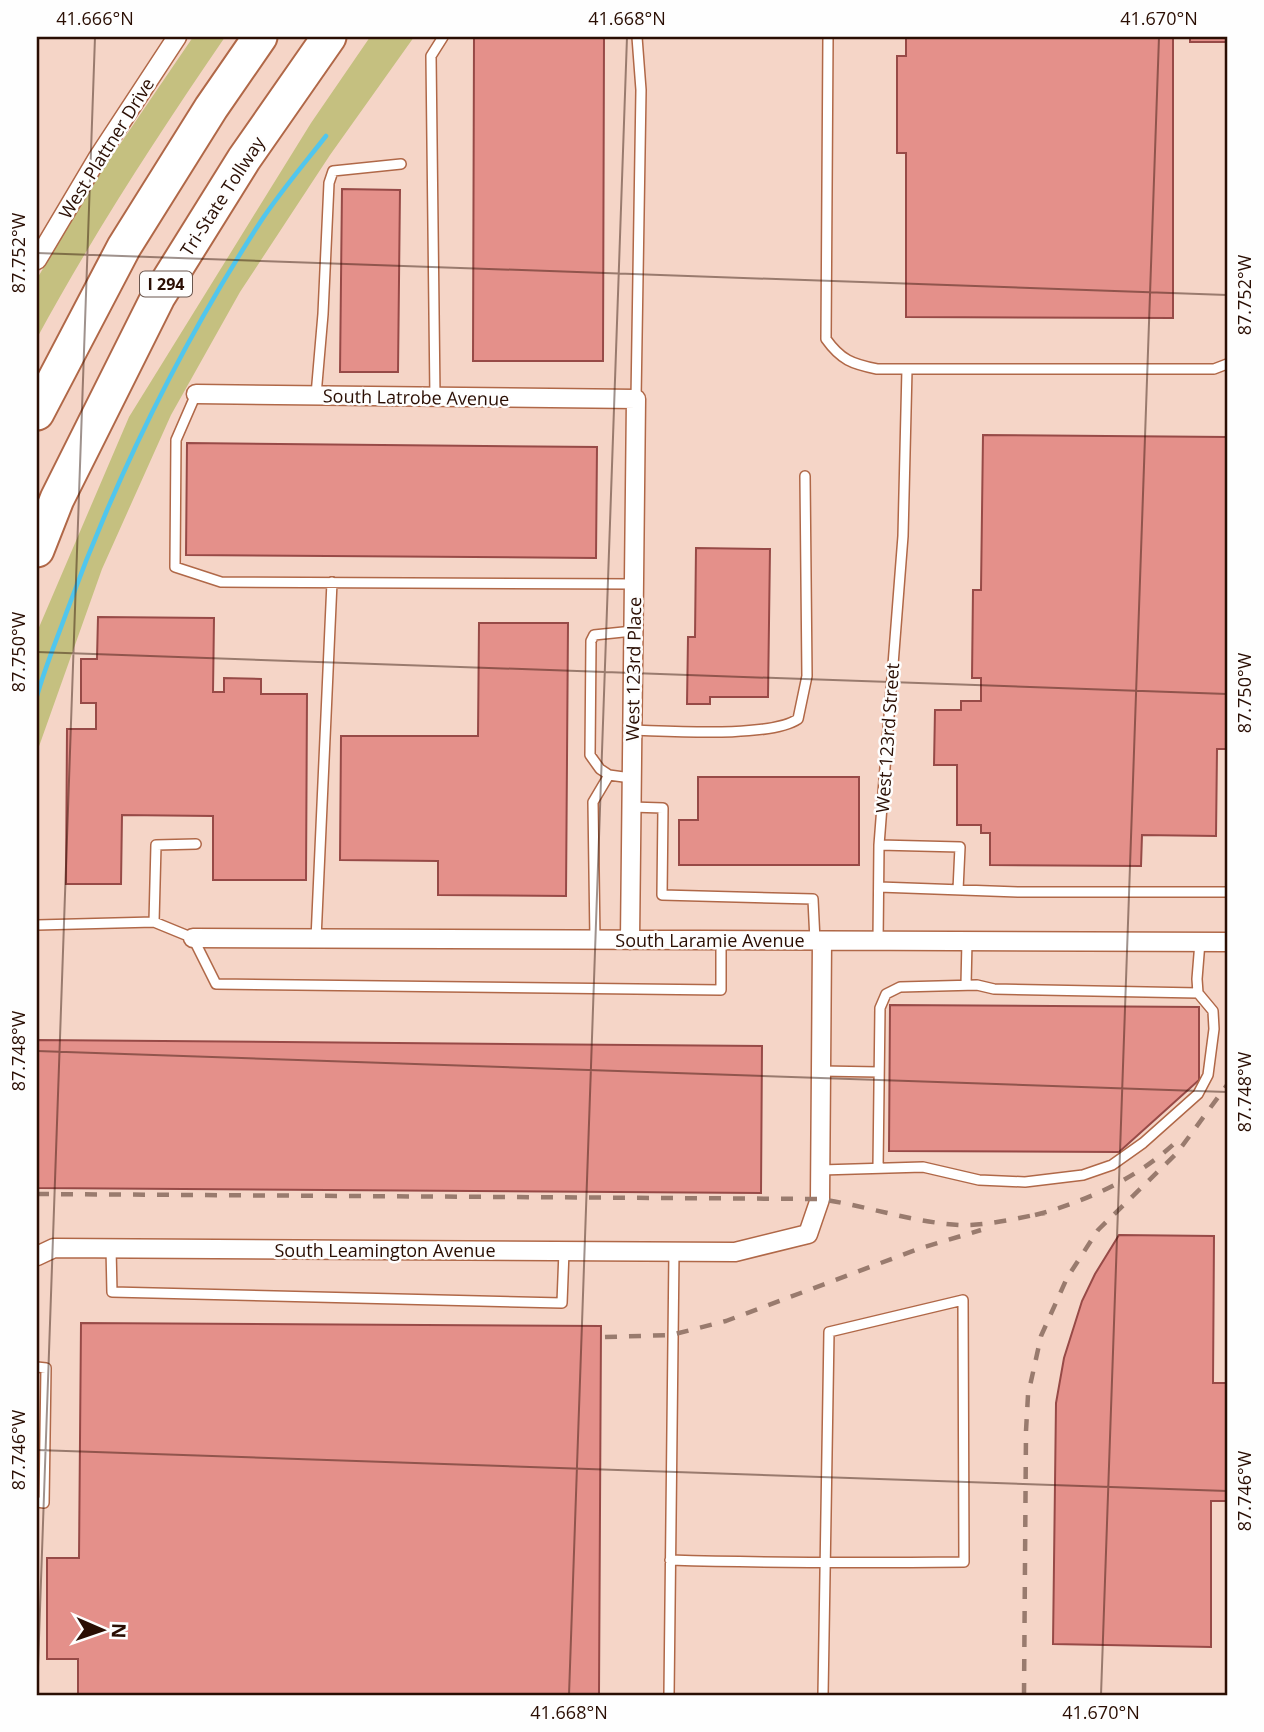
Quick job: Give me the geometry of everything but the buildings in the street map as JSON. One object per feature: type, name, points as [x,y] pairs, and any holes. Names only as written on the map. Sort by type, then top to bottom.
[{"type":"highway","name":"I 294","points":[[37,412],[124,247],[211,108],[260,37]]},
{"type":"highway","name":"Tri-State Tollway","points":[[37,550],[57,499],[158,297],[244,159],[329,37]]},
{"type":"street","name":"West Plattner Drive","points":[[39,252],[177,37]]},
{"type":"street","name":"South Latrobe Avenue","points":[[196,394],[636,399]]},
{"type":"street","name":"West 123rd Place","points":[[630,940],[636,399]]},
{"type":"street","name":"South Laramie Avenue","points":[[193,938],[1227,943]]},
{"type":"street","points":[[818,941],[821,1170]]},
{"type":"street","name":"South Leamington Avenue","points":[[37,1256],[54,1248],[735,1252],[808,1234],[820,1199],[821,1170]]},
{"type":"lane","points":[[435,397],[431,56],[443,37]]},
{"type":"lane","points":[[636,399],[640,103],[637,37]]},
{"type":"lane","points":[[828,37],[826,339],[837,354],[856,365],[877,369],[1214,369],[1227,363]]},
{"type":"lane","points":[[316,396],[329,183],[333,171],[401,164]]},
{"type":"lane","name":"West 123rd Street","points":[[878,941],[879,845],[903,536],[907,369]]},
{"type":"lane","points":[[196,394],[176,440],[175,567],[221,582],[634,584]]},
{"type":"lane","points":[[632,730],[759,730],[790,724],[798,719],[807,676],[805,476]]},
{"type":"lane","points":[[316,939],[331,582]]},
{"type":"lane","points":[[631,778],[609,775],[600,769],[590,755],[591,640],[594,635],[633,631]]},
{"type":"lane","points":[[595,940],[593,802],[609,775]]},
{"type":"lane","points":[[631,807],[663,808],[662,895],[813,899],[818,941]]},
{"type":"lane","points":[[155,922],[156,845],[196,844]]},
{"type":"lane","points":[[879,845],[960,847],[958,890]]},
{"type":"lane","points":[[879,887],[1227,892]]},
{"type":"lane","points":[[37,925],[155,922],[193,938],[216,984],[721,990],[721,940]]},
{"type":"lane","points":[[966,985],[967,941]]},
{"type":"lane","points":[[821,1170],[923,1167],[979,1180],[1025,1182],[1083,1175],[1112,1165],[1143,1143],[1198,1094],[1208,1075],[1214,1029],[1213,1011],[1198,992],[1200,942]]},
{"type":"lane","points":[[878,1168],[880,1007],[886,994],[900,987],[966,985],[994,989],[1198,992]]},
{"type":"lane","points":[[821,1072],[879,1072]]},
{"type":"lane","points":[[111,1248],[112,1292],[562,1303],[564,1251]]},
{"type":"lane","points":[[669,1695],[674,1252]]},
{"type":"lane","points":[[670,1560],[827,1563],[964,1562],[963,1300],[829,1332],[827,1563],[823,1695]]},
{"type":"lane","points":[[37,1367],[46,1368],[44,1503],[37,1502]]},
{"type":"shaded area","points":[[193,37],[225,37],[127,185],[37,338],[38,277],[99,175]]},
{"type":"shaded area","points":[[370,37],[414,37],[330,155],[240,292],[171,415],[102,569],[37,752],[37,632],[129,417],[311,123]]},
{"type":"waterway","points":[[37,696],[86,560],[153,410],[204,314],[261,221],[326,136]]},
{"type":"railway","points":[[1024,1695],[1026,1431],[1028,1395],[1041,1336],[1067,1278],[1098,1230],[1177,1153],[1227,1085]]},
{"type":"railway","points":[[1035,1215],[1092,1196],[1110,1187],[1145,1167],[1176,1142]]},
{"type":"railway","points":[[37,1194],[820,1199],[924,1221],[959,1225],[991,1223],[1045,1213]]},
{"type":"railway","points":[[605,1337],[671,1335],[726,1321],[918,1249],[981,1230]]}]
